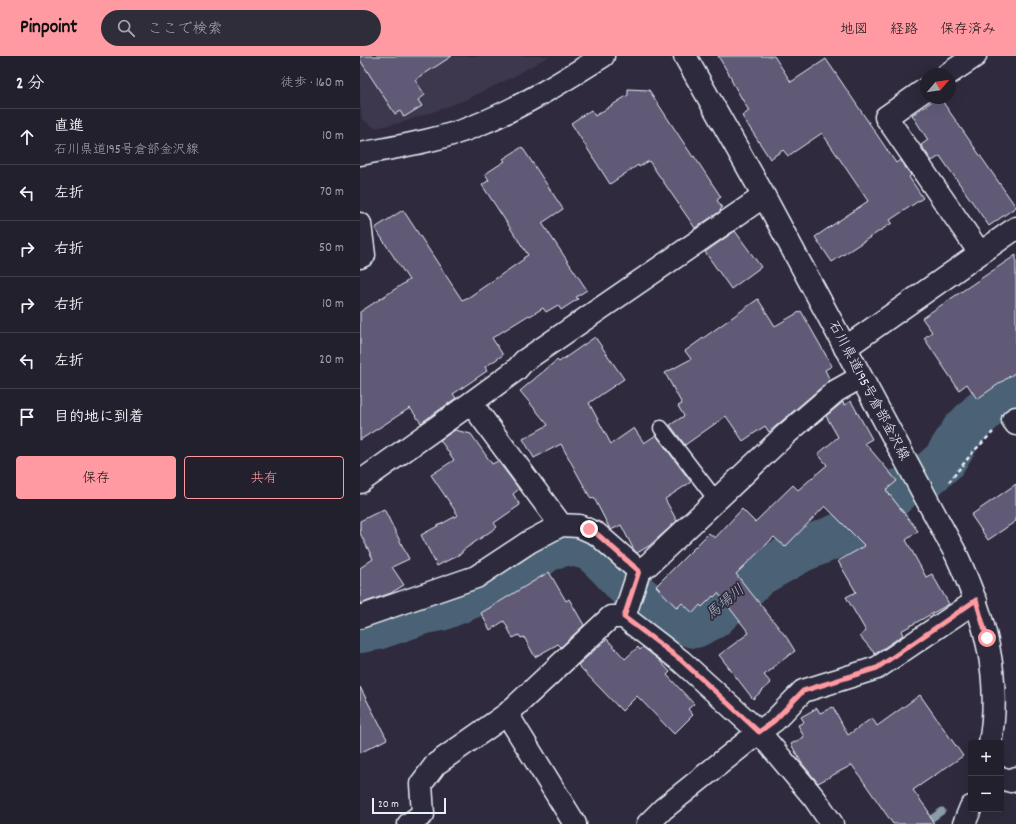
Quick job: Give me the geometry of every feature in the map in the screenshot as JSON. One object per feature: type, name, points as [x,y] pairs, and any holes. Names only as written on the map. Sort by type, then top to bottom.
[{"type":"street","points":[[360,154],[413,144],[474,127],[527,101],[603,56]]},
{"type":"street","name":"石川県道195号倉部金沢線","points":[[685,56],[764,196],[956,554],[976,600],[987,638],[992,663],[994,709],[990,740]]},
{"type":"street","points":[[956,69],[975,56]]},
{"type":"street","points":[[920,94],[886,117],[980,253]]},
{"type":"street","points":[[360,482],[516,370],[524,361],[764,196]]},
{"type":"street","points":[[360,224],[364,255],[360,257]]},
{"type":"street","points":[[845,348],[1016,228]]},
{"type":"street","points":[[627,611],[638,574],[785,435],[836,391],[861,377]]},
{"type":"street","points":[[471,403],[560,526]]},
{"type":"street","points":[[360,617],[476,578],[529,542],[560,526],[579,526],[589,529],[597,534],[638,574]]},
{"type":"street","points":[[648,824],[663,809],[774,721],[803,691],[877,668],[976,600]]},
{"type":"street","points":[[409,824],[423,814],[421,784],[436,764],[507,714],[611,617],[627,611]]},
{"type":"street","points":[[627,611],[759,732],[815,799],[832,824]]},
{"type":"street","points":[[507,714],[575,824]]},
{"type":"street","points":[[1004,779],[1011,781],[1016,778]]},
{"type":"street","points":[[964,824],[969,812]]},
{"type":"lane","points":[[661,428],[710,492],[718,499]]},
{"type":"path","points":[[949,482],[973,452],[1001,423],[1015,421]]},
{"type":"shaded area","points":[[360,56],[549,56],[513,77],[463,101],[407,121],[375,128],[362,119],[360,103]]},
{"type":"building","points":[[360,56],[452,56],[415,80],[425,95],[418,100],[422,106],[404,117],[400,111],[395,114],[360,60]]},
{"type":"building","points":[[718,56],[774,56],[791,82],[826,59],[896,163],[900,160],[911,175],[909,177],[923,198],[890,220],[892,223],[832,262],[815,237],[868,201],[822,133],[788,156],[783,150],[770,159],[742,116],[749,111]]},
{"type":"building","points":[[628,89],[649,90],[721,197],[717,200],[722,208],[720,210],[721,211],[695,228],[649,161],[639,167],[638,165],[610,184],[571,123],[591,110],[595,116],[628,95]]},
{"type":"building","points":[[928,104],[944,104],[1016,207],[989,226],[940,156],[932,161],[921,145],[928,140],[912,115]]},
{"type":"building","points":[[522,147],[563,209],[542,223],[587,290],[576,297],[578,299],[561,310],[558,305],[546,312],[543,308],[492,338],[503,355],[485,367],[487,371],[453,394],[456,398],[421,423],[410,408],[360,440],[360,312],[409,280],[375,228],[403,210],[462,300],[469,297],[528,255],[482,185],[489,180],[485,174],[505,161],[503,159]]},
{"type":"building","points":[[735,231],[761,267],[731,289],[705,252]]},
{"type":"building","points":[[1016,255],[1016,372],[977,399],[967,384],[959,390],[924,338],[932,332],[922,318]]},
{"type":"building","points":[[758,299],[775,326],[801,311],[832,366],[825,370],[830,380],[769,432],[765,426],[743,441],[726,416],[685,445],[670,425],[684,416],[678,406],[682,404],[665,373],[691,359],[685,351]]},
{"type":"building","points":[[595,337],[624,379],[589,403],[611,444],[634,428],[644,443],[656,435],[691,482],[665,499],[677,521],[649,546],[637,553],[621,525],[611,530],[610,529],[594,498],[591,499],[561,444],[534,458],[523,439],[548,425],[520,391],[557,360],[559,362]]},
{"type":"building","points":[[851,401],[872,439],[865,443],[897,481],[886,490],[918,531],[906,540],[926,577],[932,574],[949,604],[901,631],[903,635],[875,654],[860,636],[866,631],[846,597],[856,592],[838,561],[865,546],[825,506],[785,547],[774,537],[736,574],[787,638],[795,651],[764,675],[771,683],[753,699],[719,655],[749,633],[718,593],[702,607],[700,605],[693,613],[682,603],[677,608],[656,586],[709,533],[715,538],[742,509],[755,522],[793,485],[798,490],[827,465],[818,454],[838,437],[826,416],[843,402],[844,405]]},
{"type":"building","points":[[455,430],[471,434],[492,464],[498,461],[519,489],[513,494],[520,505],[494,523],[497,527],[462,551],[462,553],[437,566],[421,535],[458,515],[431,475],[454,460],[440,440]]},
{"type":"building","points":[[1016,484],[1016,521],[988,540],[971,515]]},
{"type":"building","points":[[384,509],[409,559],[392,567],[404,585],[391,593],[360,604],[360,568],[373,559],[360,533],[360,521]]},
{"type":"building","points":[[549,572],[566,601],[569,599],[584,625],[561,647],[558,644],[535,657],[524,637],[521,638],[519,635],[513,638],[504,621],[490,630],[481,613]]},
{"type":"building","points":[[607,639],[625,659],[638,647],[640,650],[643,647],[659,660],[670,672],[667,675],[694,704],[688,709],[693,715],[674,734],[637,696],[622,711],[578,665]]},
{"type":"building","points":[[360,687],[387,739],[360,753]]},
{"type":"building","points":[[920,695],[963,756],[913,790],[929,812],[928,813],[934,824],[893,824],[852,765],[818,783],[801,762],[791,744],[804,737],[798,725],[804,722],[801,717],[817,708],[820,713],[833,707],[848,735],[872,718],[877,726]]},
{"type":"waterway","name":"馬場川","points":[[928,475],[944,461],[963,431],[990,404],[1016,385]]},
{"type":"waterway","name":"馬場川","points":[[360,631],[377,628],[421,613],[441,609],[485,591],[507,580],[546,550],[568,543],[591,549],[633,592],[663,617],[695,626],[713,617],[759,574],[800,551],[844,533],[873,514],[898,491]]},
{"type":"waterway","points":[[924,824],[942,811]]},
{"type":"route","points":[[589,529],[597,534],[639,571],[624,617],[681,660],[759,732],[774,721],[803,691],[877,668],[976,600],[987,638]]}]
